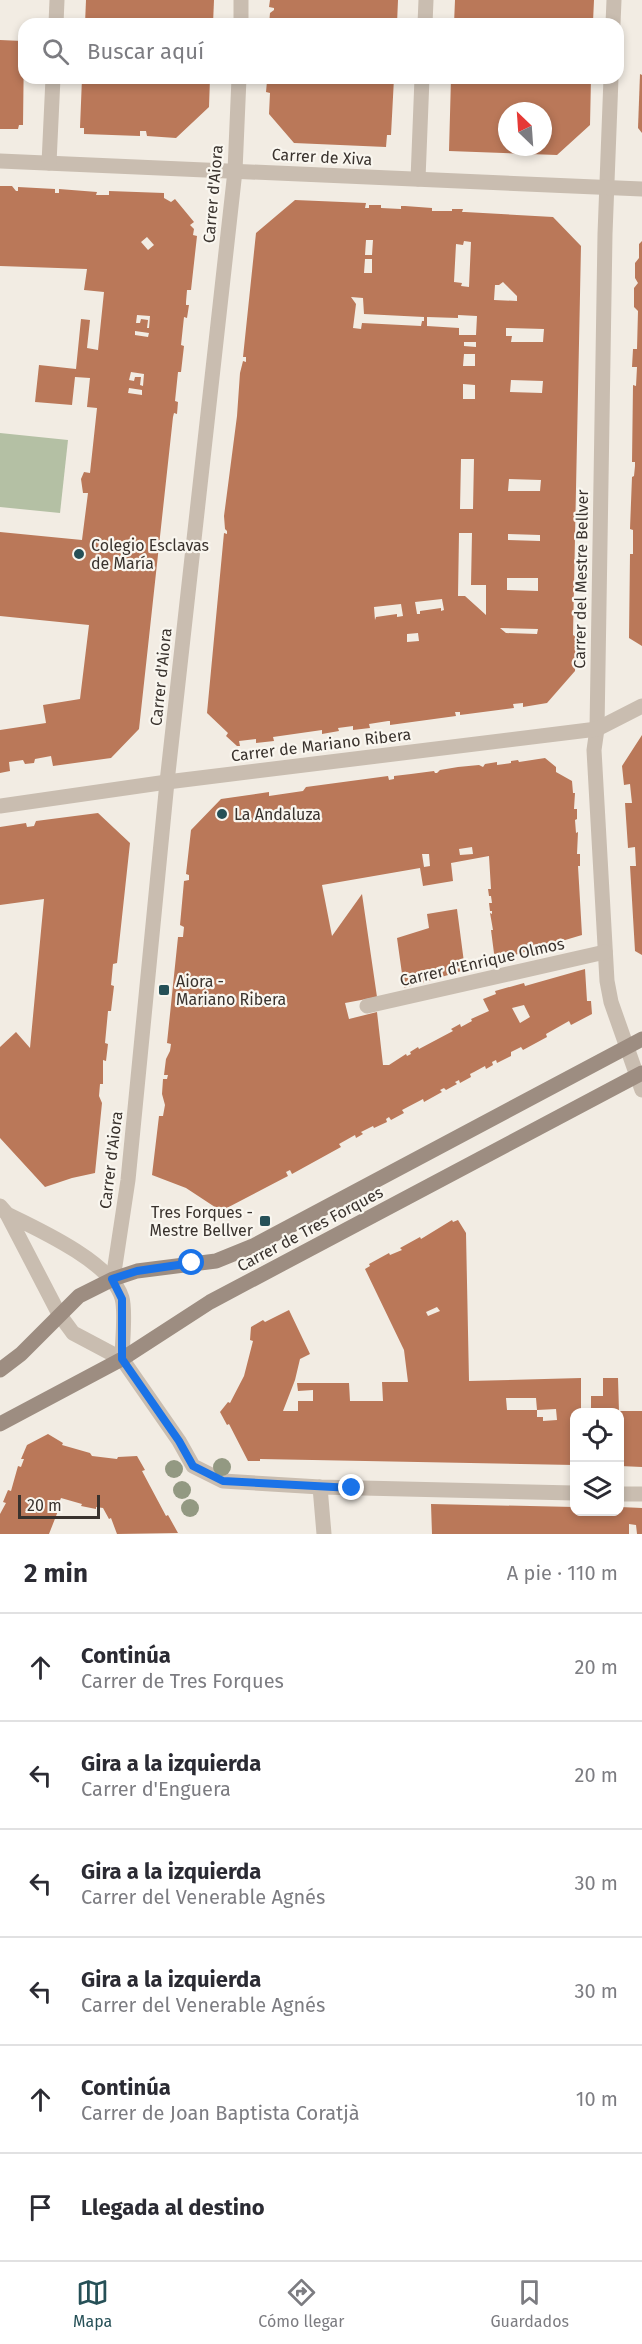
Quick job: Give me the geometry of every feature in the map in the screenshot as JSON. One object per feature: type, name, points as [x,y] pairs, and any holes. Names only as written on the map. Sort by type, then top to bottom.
[{"type":"main road","name":"Carrer de Tres Forques","points":[[0,1371],[21,1354],[59,1314],[80,1296],[112,1279],[137,1271],[216,1261],[253,1246],[642,1039]]},
{"type":"main road","name":"Carrer de Tres Forques","points":[[0,1424],[122,1359],[210,1302],[640,1074]]},
{"type":"street","points":[[56,18],[57,0]]},
{"type":"street","points":[[241,18],[242,0]]},
{"type":"street","points":[[425,18],[426,0]]},
{"type":"street","points":[[613,18],[614,0]]},
{"type":"street","points":[[49,163],[53,84]]},
{"type":"street","name":"Carrer d'Aiora","points":[[112,1279],[128,1180],[167,782],[235,171],[238,84]]},
{"type":"street","points":[[418,179],[422,84]]},
{"type":"street","name":"Carrer del Mestre Bellver","points":[[611,84],[606,187],[597,729],[594,750],[605,952],[611,1002],[627,1047],[640,1074],[642,1090]]},
{"type":"street","name":"Carrer de Xiva","points":[[0,161],[642,189]]},
{"type":"street","name":"Carrer de Mariano Ribera","points":[[0,806],[167,782],[597,729],[642,706]]},
{"type":"street","name":"Carrer d'Enrique Olmos","points":[[367,1006],[605,952]]},
{"type":"street","points":[[4,1210],[63,1242],[112,1279],[122,1299],[122,1359]]},
{"type":"street","points":[[4,1210],[59,1314],[73,1333],[122,1359],[179,1441],[193,1466],[223,1481],[320,1487],[570,1493]]},
{"type":"street","points":[[320,1487],[324,1534]]},
{"type":"street","points":[[624,1494],[642,1494]]},
{"type":"green space","points":[[0,433],[68,440],[60,513],[0,507]]},
{"type":"building","points":[[86,0],[214,0],[213,18],[85,18]]},
{"type":"building","points":[[270,0],[398,0],[397,18],[270,18],[274,8],[269,7]]},
{"type":"building","points":[[455,0],[594,0],[593,18],[454,18]]},
{"type":"building","points":[[0,40],[18,41],[18,84],[24,84],[23,125],[19,125],[18,129],[0,129]]},
{"type":"building","points":[[640,74],[642,75],[642,133],[638,128]]},
{"type":"building","points":[[82,84],[210,84],[209,107],[176,138],[147,136],[146,131],[140,131],[140,136],[84,134],[84,128],[80,128]]},
{"type":"building","points":[[267,84],[394,84],[391,135],[387,135],[386,147],[294,143],[269,114],[270,93],[266,92]]},
{"type":"building","points":[[451,84],[591,84],[590,125],[557,155],[552,155],[552,102],[498,102],[498,153],[449,151]]},
{"type":"building","points":[[0,186],[12,186],[16,191],[18,187],[55,189],[55,193],[59,193],[59,189],[97,192],[96,195],[109,195],[109,191],[164,193],[164,198],[171,202],[175,199],[194,222],[190,225],[194,229],[193,235],[197,236],[191,290],[187,290],[186,305],[189,305],[187,318],[184,317],[181,345],[184,346],[175,401],[178,402],[177,414],[174,413],[173,417],[139,729],[111,758],[53,766],[51,756],[35,759],[34,763],[25,764],[23,760],[9,762],[10,771],[0,773],[0,730],[46,723],[43,705],[80,699],[89,625],[0,616],[0,532],[82,540],[88,493],[83,493],[81,479],[84,472],[90,473],[97,408],[87,407],[90,378],[75,377],[72,405],[35,402],[39,365],[76,369],[81,319],[90,320],[87,348],[98,350],[104,292],[84,290],[87,269],[0,266]],"holes":[[[147,237],[154,245],[148,250],[141,242]],[[137,315],[150,316],[149,328],[147,328],[148,320],[141,319],[140,323],[136,323]],[[135,331],[149,333],[148,337],[135,335]],[[131,372],[144,374],[143,386],[140,385],[141,377],[135,377],[134,381],[129,380]],[[129,388],[142,390],[142,395],[128,393]]]},
{"type":"building","points":[[295,200],[366,203],[365,208],[369,208],[369,205],[381,205],[381,208],[401,209],[401,206],[405,206],[432,208],[432,211],[463,209],[462,212],[553,217],[581,246],[573,635],[576,637],[575,671],[547,703],[523,707],[523,703],[513,704],[514,708],[460,715],[460,712],[455,712],[456,716],[390,725],[388,721],[369,724],[370,728],[353,730],[353,726],[338,728],[339,731],[322,734],[322,730],[273,737],[274,741],[256,743],[256,739],[239,741],[240,746],[226,736],[228,733],[207,713],[224,533],[227,534],[224,516],[240,373],[243,361],[246,362],[246,357],[243,357],[256,233]],"holes":[[[366,240],[373,240],[372,255],[365,255]],[[464,241],[471,242],[469,287],[454,282],[456,244],[463,245]],[[365,259],[372,259],[372,273],[364,273]],[[503,282],[517,296],[517,301],[494,300],[495,285]],[[351,297],[363,298],[364,314],[424,317],[421,326],[362,323],[361,329],[353,328],[356,304]],[[477,316],[476,335],[459,335],[459,328],[427,326],[427,317]],[[506,328],[544,329],[543,342],[511,342],[512,336],[506,336]],[[464,342],[476,342],[476,347],[464,346]],[[464,354],[475,354],[475,366],[463,366]],[[511,380],[543,381],[542,393],[510,392]],[[463,384],[475,385],[475,399],[463,399]],[[461,459],[474,459],[473,509],[460,509]],[[509,479],[541,480],[540,491],[508,491]],[[459,533],[472,533],[471,585],[486,585],[486,615],[465,596],[458,596]],[[508,534],[540,535],[540,541],[508,540]],[[507,578],[538,578],[538,591],[507,590]],[[442,599],[444,610],[441,611],[441,608],[420,611],[420,614],[417,614],[415,602]],[[401,604],[403,616],[397,617],[397,614],[376,617],[375,620],[374,607]],[[500,628],[538,629],[537,634],[506,633]],[[418,633],[419,641],[407,642],[407,634]]]},
{"type":"building","points":[[642,241],[642,646],[629,638],[630,554],[633,554],[633,530],[630,529],[632,477],[635,466],[635,462],[632,462],[633,385],[636,386],[637,367],[632,367],[633,349],[637,349],[638,311],[634,307],[634,288],[638,283],[635,278],[635,263],[639,258],[639,244]]},
{"type":"building","points":[[642,735],[642,955],[635,951],[630,866],[636,866],[635,847],[628,848],[625,803],[632,803],[630,784],[624,785],[622,766]]},
{"type":"building","points":[[545,758],[556,767],[556,772],[572,781],[573,793],[575,793],[574,809],[577,809],[575,820],[576,833],[578,832],[577,854],[580,854],[580,866],[578,866],[582,935],[495,961],[491,930],[493,930],[490,913],[492,914],[492,911],[490,911],[489,903],[492,903],[488,889],[491,889],[489,856],[451,863],[453,881],[423,886],[420,868],[322,885],[332,936],[362,894],[377,997],[345,1003],[349,1019],[377,1012],[383,1065],[389,1065],[406,1054],[407,1056],[411,1054],[410,1052],[418,1047],[419,1049],[453,1031],[451,1029],[460,1024],[461,1027],[472,1021],[471,1019],[489,1011],[483,999],[496,994],[495,991],[524,983],[525,986],[585,969],[587,1001],[591,1001],[592,1014],[571,1025],[569,1021],[546,1034],[547,1037],[523,1050],[521,1047],[511,1052],[511,1056],[497,1063],[496,1060],[492,1062],[493,1065],[486,1069],[485,1066],[470,1074],[471,1077],[460,1083],[459,1080],[455,1082],[457,1084],[446,1090],[444,1088],[440,1090],[442,1092],[424,1102],[423,1099],[402,1110],[404,1113],[391,1120],[389,1117],[386,1119],[387,1122],[361,1132],[363,1134],[356,1138],[355,1135],[339,1144],[341,1147],[292,1174],[290,1170],[286,1172],[288,1176],[221,1211],[186,1188],[152,1175],[159,1116],[163,1116],[165,1105],[162,1094],[163,1079],[167,1079],[168,1075],[164,1075],[171,1044],[167,1043],[178,937],[183,937],[184,927],[180,925],[184,881],[189,880],[189,875],[186,874],[191,830],[221,799],[269,792],[269,796],[303,791],[306,787],[388,776],[389,780],[394,779],[394,776],[434,771],[437,773],[440,770],[458,767],[479,765],[483,767],[485,764],[497,762],[497,765],[518,760],[519,762]],"holes":[[[472,847],[473,854],[460,855],[459,849]],[[422,854],[429,854],[430,866],[424,867]],[[524,1005],[530,1017],[520,1023],[512,1008]]]},
{"type":"building","points":[[98,813],[130,843],[117,963],[113,964],[111,985],[114,986],[111,1011],[108,1011],[106,1061],[103,1060],[103,1084],[100,1084],[99,1096],[102,1103],[95,1173],[45,1187],[0,1138],[0,1047],[16,1032],[30,1048],[44,899],[0,905],[0,827],[26,823],[27,827],[34,826],[36,821]]},
{"type":"building","points":[[457,909],[465,970],[404,988],[397,938],[429,928],[427,914]]},
{"type":"building","points":[[452,1220],[453,1222],[458,1220],[466,1233],[469,1381],[581,1378],[581,1408],[570,1408],[570,1465],[260,1459],[260,1461],[248,1461],[229,1424],[227,1425],[220,1412],[228,1402],[230,1403],[244,1376],[253,1341],[250,1340],[251,1327],[289,1310],[310,1354],[300,1359],[283,1411],[298,1411],[298,1401],[313,1401],[313,1390],[298,1391],[297,1383],[349,1383],[350,1401],[383,1401],[382,1382],[408,1382],[404,1350],[365,1269],[370,1266],[369,1264],[389,1253],[390,1255],[402,1250],[400,1248],[420,1237],[421,1239]],"holes":[[[437,1307],[440,1311],[428,1316],[426,1312]],[[506,1398],[536,1398],[537,1410],[507,1410]],[[556,1409],[557,1420],[543,1421],[543,1417],[537,1417],[537,1410]]]},
{"type":"building","points":[[603,1378],[618,1378],[619,1408],[591,1408],[591,1396],[603,1396]]},
{"type":"building","points":[[624,1411],[642,1411],[642,1467],[624,1466]]},
{"type":"building","points":[[48,1434],[63,1443],[62,1445],[90,1453],[92,1456],[117,1459],[118,1457],[137,1456],[145,1470],[142,1471],[166,1516],[168,1515],[178,1533],[117,1534],[111,1518],[109,1519],[103,1508],[81,1506],[82,1504],[61,1498],[49,1534],[0,1534],[0,1514],[6,1503],[3,1502],[8,1490],[11,1491],[27,1445]]},
{"type":"building","points":[[431,1504],[570,1507],[570,1516],[624,1516],[624,1507],[642,1508],[642,1534],[637,1534],[636,1525],[629,1524],[629,1534],[432,1534]]},
{"type":"place","name":"Colegio Esclavas de María","points":[[79,554]]},
{"type":"place","name":"La Andaluza","points":[[222,814]]},
{"type":"place","name":"Aiora - Mariano Ribera","points":[[164,990]]},
{"type":"place","name":"Tres Forques - Mestre Bellver","points":[[265,1221]]},
{"type":"route","points":[[192,1263],[137,1271],[112,1279],[122,1299],[122,1359],[179,1441],[193,1466],[223,1481],[352,1488]]}]
